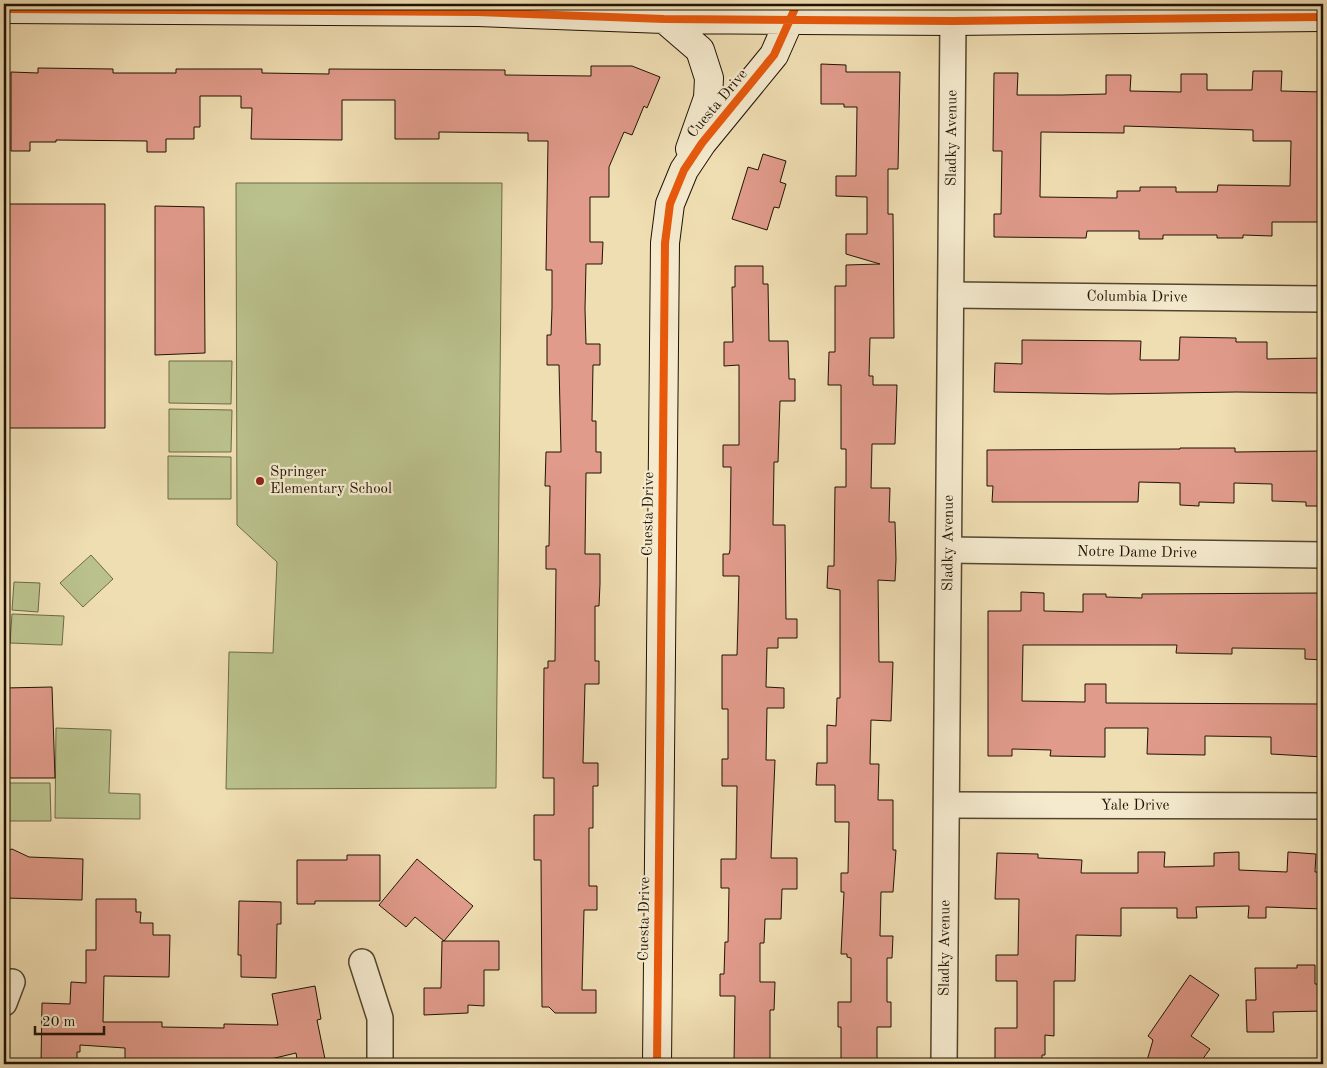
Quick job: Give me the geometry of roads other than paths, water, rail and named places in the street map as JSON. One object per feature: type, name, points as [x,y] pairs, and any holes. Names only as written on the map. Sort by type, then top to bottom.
[{"type":"street","points":[[4,9],[133,6],[478,8],[664,19],[794,12],[953,21],[1323,17]]},
{"type":"street","name":"Cuesta Drive","points":[[657,1064],[666,243],[670,204],[684,170],[702,143],[774,55],[794,12]]},
{"type":"street","points":[[664,19],[700,50],[709,78],[708,98],[684,170]]},
{"type":"street","name":"Sladky Avenue","points":[[944,1064],[953,21]]},
{"type":"street","name":"Columbia Drive","points":[[951,294],[1323,299]]},
{"type":"street","name":"Notre Dame Drive","points":[[949,550],[1323,555]]},
{"type":"street","name":"Yale Drive","points":[[947,805],[1323,806]]},
{"type":"street","points":[[362,962],[380,1018],[380,1064]]},
{"type":"place","name":"Springer Elementary School","points":[[260,481]]}]
